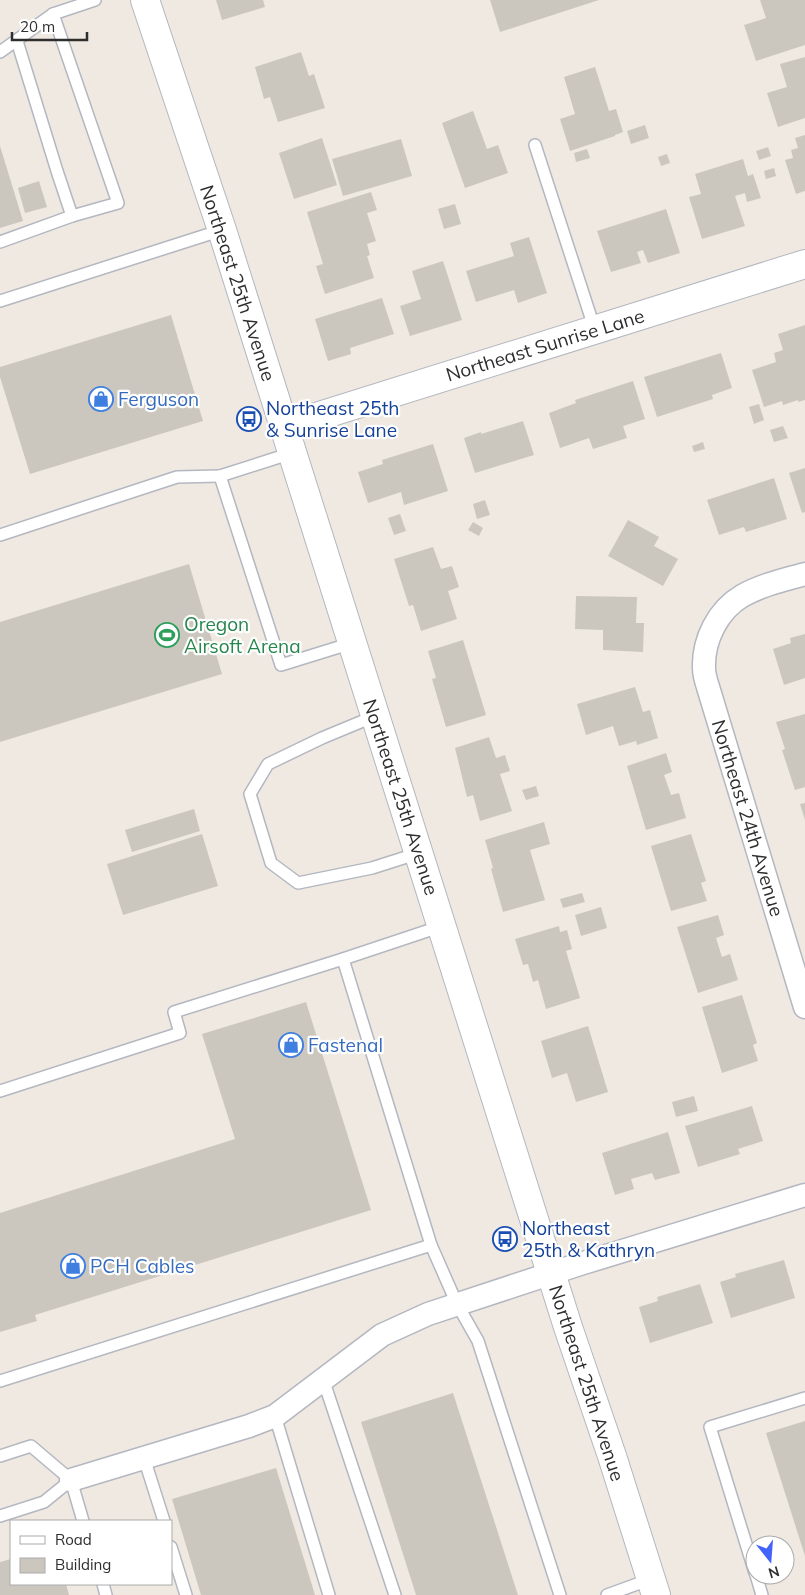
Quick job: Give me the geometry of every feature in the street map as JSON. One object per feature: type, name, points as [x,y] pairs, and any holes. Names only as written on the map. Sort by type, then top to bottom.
[{"type":"main road","name":"Northeast 25th Avenue","points":[[145,0],[222,230],[551,1274],[654,1587]]},
{"type":"main road","name":"Northeast Sunrise Lane","points":[[284,427],[805,264]]},
{"type":"street","name":"Northeast 24th Avenue","points":[[805,574],[742,596],[723,611],[712,628],[705,653],[704,669],[805,1007]]},
{"type":"street","points":[[71,1480],[249,1426],[275,1416],[382,1335],[428,1314],[805,1195]]},
{"type":"lane","points":[[0,52],[53,14],[96,0]]},
{"type":"lane","points":[[0,242],[72,216],[118,203],[53,14]]},
{"type":"lane","points":[[17,41],[72,216]]},
{"type":"lane","points":[[535,145],[595,330]]},
{"type":"lane","points":[[0,301],[222,230]]},
{"type":"lane","points":[[0,534],[177,477],[220,476],[292,453]]},
{"type":"lane","points":[[220,476],[281,666],[352,643]]},
{"type":"lane","points":[[375,716],[322,738],[268,764],[250,794],[271,863],[298,883],[372,868],[419,853]]},
{"type":"lane","points":[[0,1091],[180,1033],[174,1012],[442,926]]},
{"type":"lane","points":[[343,959],[431,1245],[457,1304],[478,1341],[560,1595]]},
{"type":"lane","points":[[0,1381],[431,1245]]},
{"type":"lane","points":[[323,1379],[395,1595]]},
{"type":"lane","points":[[745,1541],[710,1427],[805,1398]]},
{"type":"lane","points":[[275,1416],[329,1595]]},
{"type":"lane","points":[[0,1456],[31,1446],[71,1480],[83,1520]]},
{"type":"lane","points":[[144,1458],[164,1520]]},
{"type":"lane","points":[[0,1516],[44,1502],[71,1480]]},
{"type":"lane","points":[[172,1550],[186,1595]]},
{"type":"lane","points":[[607,1595],[654,1587]]},
{"type":"building","points":[[216,0],[263,0],[265,7],[222,20]]},
{"type":"building","points":[[490,0],[599,0],[500,32]]},
{"type":"building","points":[[760,0],[805,0],[805,45],[756,61],[744,25],[766,18]]},
{"type":"building","points":[[301,52],[309,76],[314,74],[325,108],[278,122],[270,97],[264,99],[255,67]]},
{"type":"building","points":[[805,57],[805,118],[778,127],[767,93],[787,87],[780,64]]},
{"type":"building","points":[[595,67],[609,111],[616,109],[623,132],[570,151],[560,119],[575,114],[564,77]]},
{"type":"building","points":[[473,111],[487,149],[498,145],[508,173],[465,188],[442,123]]},
{"type":"building","points":[[645,125],[649,138],[631,144],[627,131]]},
{"type":"building","points":[[805,135],[805,191],[796,194],[785,160],[793,158],[791,150],[798,148],[795,138]]},
{"type":"building","points":[[322,138],[337,185],[294,199],[279,153]]},
{"type":"building","points":[[401,139],[412,176],[343,196],[332,159]]},
{"type":"building","points":[[0,146],[23,221],[0,228]]},
{"type":"building","points":[[768,147],[771,156],[759,160],[756,151]]},
{"type":"building","points":[[587,149],[590,158],[576,162],[574,153]]},
{"type":"building","points":[[667,154],[670,163],[661,166],[658,157]]},
{"type":"building","points":[[743,159],[748,176],[753,174],[761,198],[747,202],[745,193],[735,196],[745,226],[702,239],[689,197],[701,194],[695,174]]},
{"type":"building","points":[[774,168],[776,176],[766,179],[764,171]]},
{"type":"building","points":[[39,181],[47,207],[25,213],[18,188]]},
{"type":"building","points":[[371,192],[377,210],[367,213],[376,241],[367,244],[370,255],[367,256],[374,278],[325,294],[316,266],[323,264],[307,212]]},
{"type":"building","points":[[455,204],[461,224],[444,229],[438,209]]},
{"type":"building","points":[[666,209],[680,253],[648,263],[643,250],[637,252],[641,263],[611,272],[597,231]]},
{"type":"building","points":[[529,237],[547,293],[518,303],[514,290],[476,302],[466,271],[514,256],[510,243]]},
{"type":"building","points":[[443,261],[462,320],[410,336],[400,306],[421,299],[412,271]]},
{"type":"building","points":[[382,298],[394,334],[350,348],[351,354],[328,361],[315,319]]},
{"type":"building","name":"Ferguson","points":[[171,315],[203,421],[30,474],[0,377],[0,367]]},
{"type":"building","points":[[805,325],[805,400],[798,402],[798,400],[783,405],[782,401],[764,407],[752,370],[776,362],[774,353],[783,350],[778,334]]},
{"type":"building","points":[[721,353],[732,388],[712,395],[713,399],[657,417],[644,377]]},
{"type":"building","points":[[633,381],[645,419],[623,426],[627,438],[593,449],[589,438],[560,448],[549,413],[576,403],[575,400]]},
{"type":"building","points":[[759,404],[764,420],[754,424],[749,407]]},
{"type":"building","points":[[523,421],[534,455],[475,473],[464,438]]},
{"type":"building","points":[[783,426],[788,438],[774,442],[770,430]]},
{"type":"building","points":[[703,442],[705,449],[694,452],[692,446]]},
{"type":"building","points":[[433,444],[448,491],[404,505],[401,492],[368,503],[358,472],[383,464],[382,460]]},
{"type":"building","points":[[805,468],[805,512],[802,513],[789,473]]},
{"type":"building","points":[[774,478],[787,519],[746,532],[744,527],[719,535],[707,500]]},
{"type":"building","points":[[485,500],[490,515],[477,519],[473,504]]},
{"type":"building","points":[[400,514],[406,531],[394,535],[388,518]]},
{"type":"building","points":[[628,520],[659,537],[654,546],[678,559],[663,586],[608,556]]},
{"type":"building","points":[[473,522],[483,528],[479,536],[468,530]]},
{"type":"building","points":[[433,547],[441,569],[452,566],[459,587],[448,591],[457,619],[421,631],[413,605],[409,606],[394,559]]},
{"type":"building","points":[[189,564],[222,674],[0,742],[0,622]]},
{"type":"building","points":[[576,596],[637,597],[636,623],[644,623],[643,652],[603,650],[603,630],[575,629]]},
{"type":"building","points":[[805,634],[805,678],[784,685],[773,649],[791,643],[790,638]]},
{"type":"building","points":[[463,640],[486,715],[446,727],[432,679],[436,678],[428,651]]},
{"type":"building","points":[[635,687],[643,712],[650,710],[658,738],[637,745],[636,741],[619,746],[613,726],[586,735],[577,704]]},
{"type":"building","points":[[805,714],[805,787],[795,790],[782,750],[785,749],[776,722]]},
{"type":"building","points":[[489,737],[496,758],[505,755],[510,771],[500,774],[512,811],[480,821],[473,795],[467,797],[455,748]]},
{"type":"building","points":[[666,753],[672,772],[664,775],[671,795],[679,793],[686,818],[646,830],[627,766]]},
{"type":"building","points":[[536,786],[539,796],[526,800],[522,790]]},
{"type":"building","points":[[805,803],[805,820],[800,804]]},
{"type":"building","points":[[194,809],[200,831],[132,852],[125,830]]},
{"type":"building","points":[[544,822],[550,844],[530,850],[545,900],[503,912],[485,840]]},
{"type":"building","points":[[202,834],[218,886],[123,915],[107,864]]},
{"type":"building","points":[[691,834],[706,881],[701,883],[707,901],[671,911],[651,846]]},
{"type":"building","points":[[582,893],[585,902],[563,908],[560,899]]},
{"type":"building","points":[[601,907],[607,928],[581,936],[575,915]]},
{"type":"building","points":[[718,915],[724,935],[716,938],[722,957],[730,954],[738,980],[698,993],[677,927]]},
{"type":"building","points":[[559,926],[560,932],[567,930],[572,949],[566,951],[580,998],[546,1009],[538,980],[533,982],[528,964],[523,965],[515,939]]},
{"type":"building","points":[[742,995],[757,1043],[753,1045],[758,1061],[722,1073],[702,1007]]},
{"type":"building","points":[[306,1002],[371,1210],[35,1315],[37,1321],[0,1332],[0,1213],[235,1139],[202,1034]]},
{"type":"building","points":[[588,1026],[608,1092],[576,1102],[567,1073],[552,1078],[541,1041]]},
{"type":"building","points":[[694,1096],[698,1111],[676,1117],[672,1102]]},
{"type":"building","points":[[752,1106],[763,1141],[738,1149],[740,1154],[698,1167],[685,1126]]},
{"type":"building","points":[[668,1132],[680,1173],[655,1180],[652,1173],[631,1179],[634,1189],[615,1195],[602,1153]]},
{"type":"building","points":[[784,1260],[795,1298],[731,1318],[720,1282],[736,1277],[735,1274]]},
{"type":"building","points":[[700,1284],[713,1323],[650,1343],[639,1307],[658,1301],[657,1297]]},
{"type":"building","points":[[453,1393],[518,1595],[416,1595],[361,1422]]},
{"type":"building","points":[[805,1421],[805,1556],[766,1433]]},
{"type":"building","points":[[276,1468],[315,1595],[201,1595],[172,1499]]},
{"type":"building","points":[[10,1559],[10,1585],[66,1585],[69,1595],[0,1595],[0,1562]]},
{"type":"place","name":"Ferguson","points":[[101,399]]},
{"type":"place","name":"Northeast 25th & Sunrise Lane","points":[[249,419]]},
{"type":"place","name":"Oregon Airsoft Arena","points":[[167,635]]},
{"type":"place","name":"Fastenal","points":[[291,1045]]},
{"type":"place","name":"Northeast 25th & Kathryn","points":[[505,1239]]},
{"type":"place","name":"PCH Cables","points":[[73,1266]]}]
